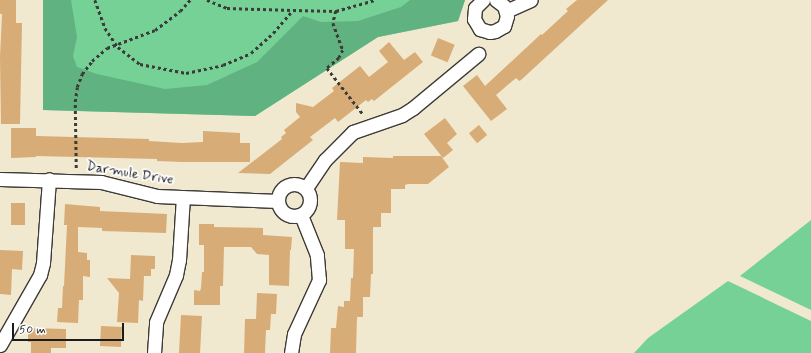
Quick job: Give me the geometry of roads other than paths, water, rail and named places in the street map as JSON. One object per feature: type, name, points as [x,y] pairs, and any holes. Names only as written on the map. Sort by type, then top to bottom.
[{"type":"street","points":[[483,0],[475,8],[474,19],[480,29],[485,32],[495,31],[504,26],[507,16],[506,11],[504,6],[496,0]]},
{"type":"street","points":[[506,11],[531,0]]},
{"type":"street","points":[[306,188],[312,177],[336,148],[353,132],[402,115],[413,108],[478,54]]},
{"type":"street","name":"Darmule Drive","points":[[0,179],[49,179],[101,182],[148,194],[278,201]]},
{"type":"street","points":[[0,345],[40,275],[44,263],[49,179]]},
{"type":"street","points":[[290,184],[301,185],[309,192],[309,208],[301,215],[296,216],[286,214],[279,206],[278,201],[281,190],[290,184]]},
{"type":"street","points":[[154,353],[156,322],[176,275],[179,260],[183,197]]},
{"type":"street","points":[[291,353],[294,334],[319,280],[317,255],[301,215]]}]
